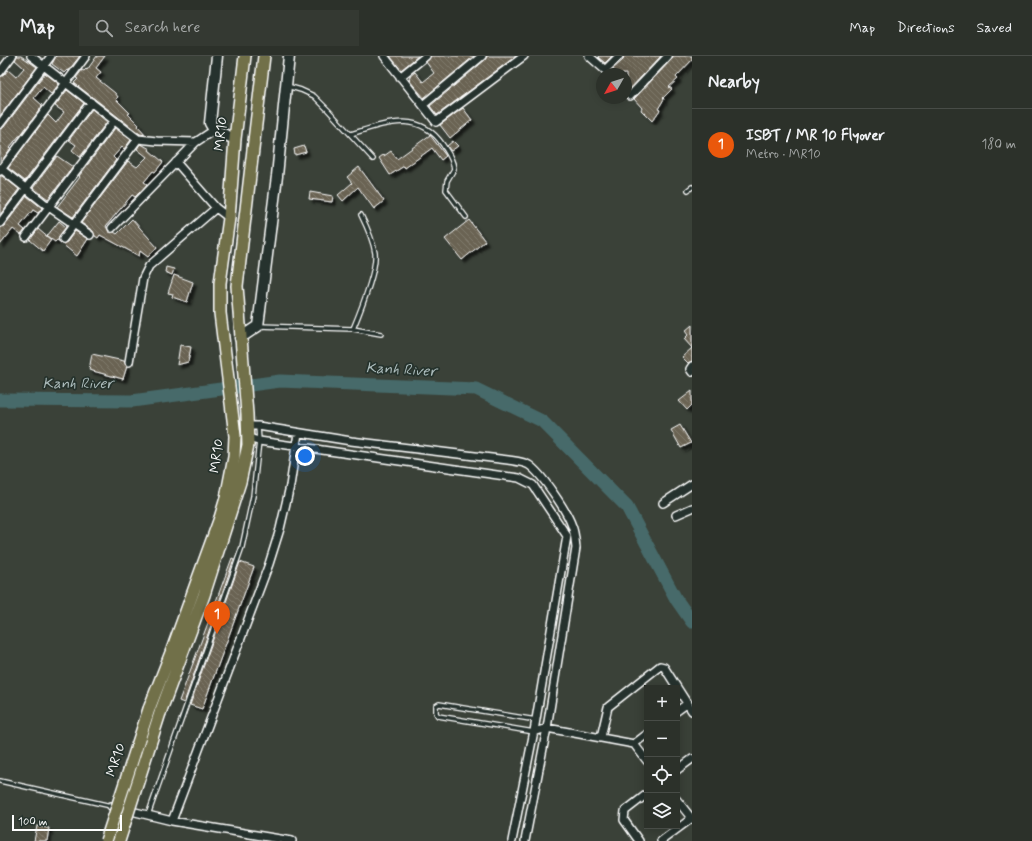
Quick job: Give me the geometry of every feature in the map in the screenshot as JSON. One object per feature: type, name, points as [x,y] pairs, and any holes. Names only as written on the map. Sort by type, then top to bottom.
[{"type":"main road","name":"MR10","points":[[119,841],[172,650],[226,498],[234,457],[234,417],[220,313],[220,283],[229,218],[235,139],[245,56]]},
{"type":"main road","name":"MR10","points":[[106,841],[154,711],[204,596],[240,482],[248,445],[248,438],[253,426],[247,414],[237,286],[264,56]]},
{"type":"street","points":[[0,72],[12,56]]},
{"type":"street","points":[[31,56],[138,139],[196,142]]},
{"type":"street","points":[[0,124],[51,56]]},
{"type":"street","points":[[86,56],[0,170],[90,235]]},
{"type":"street","points":[[217,56],[210,123],[214,130],[235,139]]},
{"type":"street","points":[[240,338],[258,326],[277,176],[289,56]]},
{"type":"street","points":[[384,56],[436,122],[524,56]]},
{"type":"street","points":[[400,77],[426,56]]},
{"type":"street","points":[[422,105],[482,56]]},
{"type":"street","points":[[589,56],[605,70],[619,56]]},
{"type":"street","points":[[632,94],[668,56]]},
{"type":"street","points":[[0,223],[25,188],[92,102]]},
{"type":"street","points":[[26,238],[114,121]]},
{"type":"street","points":[[112,228],[196,142],[214,130]]},
{"type":"street","points":[[63,239],[138,139]]},
{"type":"street","points":[[176,162],[216,208],[229,218]]},
{"type":"street","points":[[129,362],[143,278],[146,271],[149,266],[160,256],[216,208]]},
{"type":"street","points":[[692,366],[690,369],[692,372]]},
{"type":"street","points":[[253,426],[351,441],[508,460],[527,464],[538,472],[559,502],[572,525],[576,548],[547,728],[525,841]]},
{"type":"street","points":[[172,821],[269,564],[280,528],[290,486],[298,433]]},
{"type":"street","points":[[248,438],[259,441],[519,478],[533,485],[567,536],[534,732],[512,841]]},
{"type":"street","points":[[664,503],[692,484]]},
{"type":"street","points":[[676,515],[692,508]]},
{"type":"street","points":[[602,737],[608,707],[660,666],[664,667],[692,710]]},
{"type":"street","points":[[680,709],[688,703]]},
{"type":"street","points":[[536,720],[547,728]]},
{"type":"street","points":[[534,732],[547,728],[634,744],[644,757]]},
{"type":"street","points":[[634,744],[644,736]]},
{"type":"street","points":[[680,768],[692,759]]},
{"type":"street","points":[[639,841],[624,820],[624,811],[644,796]]},
{"type":"street","points":[[662,841],[692,819],[680,804]]},
{"type":"street","points":[[110,806],[172,821],[292,841]]},
{"type":"lane","points":[[286,86],[301,90],[314,96],[351,134],[372,159]]},
{"type":"lane","points":[[351,134],[386,123],[405,122],[419,124],[429,129],[438,138],[452,158],[454,169],[447,181],[446,190],[466,217]]},
{"type":"lane","points":[[688,190],[692,187]]},
{"type":"lane","points":[[353,329],[363,303],[375,255],[371,239],[361,215]]},
{"type":"lane","points":[[258,326],[353,329],[381,334]]},
{"type":"lane","points":[[148,815],[242,547],[253,496],[259,441],[253,426]]},
{"type":"lane","points":[[534,732],[438,716],[436,713],[436,706],[439,704],[536,720]]},
{"type":"lane","points":[[0,781],[110,806]]},
{"type":"building","points":[[17,56],[21,56],[37,67],[0,116],[0,77],[8,70],[16,77],[24,68],[15,60]]},
{"type":"building","points":[[56,56],[80,56],[68,71],[67,70],[64,73],[52,64]]},
{"type":"building","points":[[97,56],[105,56],[96,68],[101,72],[96,78],[115,93],[118,97],[116,99],[130,113],[128,114],[146,135],[140,134],[74,83],[78,79],[76,78],[82,70],[87,70]]},
{"type":"building","points":[[390,56],[418,56],[401,70]]},
{"type":"building","points":[[431,56],[474,56],[424,98],[409,80],[409,77],[415,72],[423,82],[434,73],[426,62]]},
{"type":"building","points":[[487,56],[516,56],[437,115],[430,106],[485,60]]},
{"type":"building","points":[[612,56],[605,63],[598,57]]},
{"type":"building","points":[[624,56],[661,56],[632,87],[632,68],[614,68],[623,60]]},
{"type":"building","points":[[673,56],[692,56],[692,60],[676,77],[678,79],[669,87],[672,89],[663,98],[664,99],[658,109],[660,110],[652,121],[641,110],[642,108],[634,99],[672,59]]},
{"type":"building","points":[[45,73],[59,84],[51,94],[43,87],[34,98],[42,105],[41,108],[10,147],[11,148],[0,163],[0,129],[4,127]]},
{"type":"building","points":[[67,90],[84,103],[25,181],[8,168],[48,115],[56,123],[64,112],[55,106]]},
{"type":"building","points":[[463,108],[472,120],[450,138],[440,125]]},
{"type":"building","points":[[92,109],[107,122],[80,157],[72,150],[76,145],[69,140]]},
{"type":"building","points":[[115,128],[131,140],[124,149],[122,147],[113,157],[116,160],[73,217],[57,207]]},
{"type":"building","points":[[430,135],[446,156],[441,160],[432,148],[405,168],[404,166],[390,175],[379,158],[391,151],[397,159]]},
{"type":"building","points":[[453,141],[458,146],[451,151],[447,146]]},
{"type":"building","points":[[140,144],[150,149],[149,150],[163,162],[144,182],[147,184],[140,192],[135,197],[132,195],[106,226],[109,232],[114,232],[117,234],[132,219],[157,247],[148,257],[140,251],[139,256],[100,235],[98,238],[95,236],[93,231],[81,223],[128,161],[137,167],[147,157],[137,149]]},
{"type":"building","points":[[304,146],[306,152],[295,155],[294,149]]},
{"type":"building","points":[[57,156],[73,167],[48,199],[33,188]]},
{"type":"building","points":[[359,167],[384,201],[374,209],[358,187],[343,201],[338,195],[352,183],[347,177]]},
{"type":"building","points":[[0,176],[19,189],[0,215]]},
{"type":"building","points":[[310,192],[333,196],[332,202],[309,199]]},
{"type":"building","points":[[27,196],[42,208],[38,213],[33,210],[20,226],[25,230],[21,235],[13,229],[0,245],[0,228],[4,226]]},
{"type":"building","points":[[469,220],[485,241],[462,260],[445,239]]},
{"type":"building","points":[[59,221],[66,227],[59,236],[59,241],[57,240],[55,242],[47,236]]},
{"type":"building","points":[[38,229],[51,240],[43,251],[30,240]]},
{"type":"building","points":[[75,231],[88,239],[77,256],[62,244],[67,242]]},
{"type":"building","points":[[166,267],[174,269],[172,275],[165,272]]},
{"type":"building","points":[[174,275],[193,282],[187,302],[172,297],[173,294],[168,293]]},
{"type":"building","points":[[692,325],[692,348],[684,339],[688,335],[685,331]]},
{"type":"building","points":[[180,345],[191,347],[188,362],[177,365]]},
{"type":"building","points":[[692,348],[692,361],[688,363],[682,357]]},
{"type":"building","points":[[92,354],[124,361],[127,366],[123,379],[89,370]]},
{"type":"building","points":[[692,391],[692,405],[687,410],[679,401]]},
{"type":"building","points":[[680,425],[691,443],[681,448],[671,430]]},
{"type":"building","points":[[232,558],[234,559],[184,703],[179,701]]},
{"type":"building","points":[[240,562],[254,567],[202,709],[190,705]]},
{"type":"building","points":[[37,826],[49,828],[47,841],[34,841]]},
{"type":"waterway","name":"Kanh River","points":[[0,400],[132,401],[280,381],[476,389],[542,421],[627,507],[676,599],[692,622]]},
{"type":"place","name":"ISBT / MR 10 Flyover","points":[[217,634]]}]
